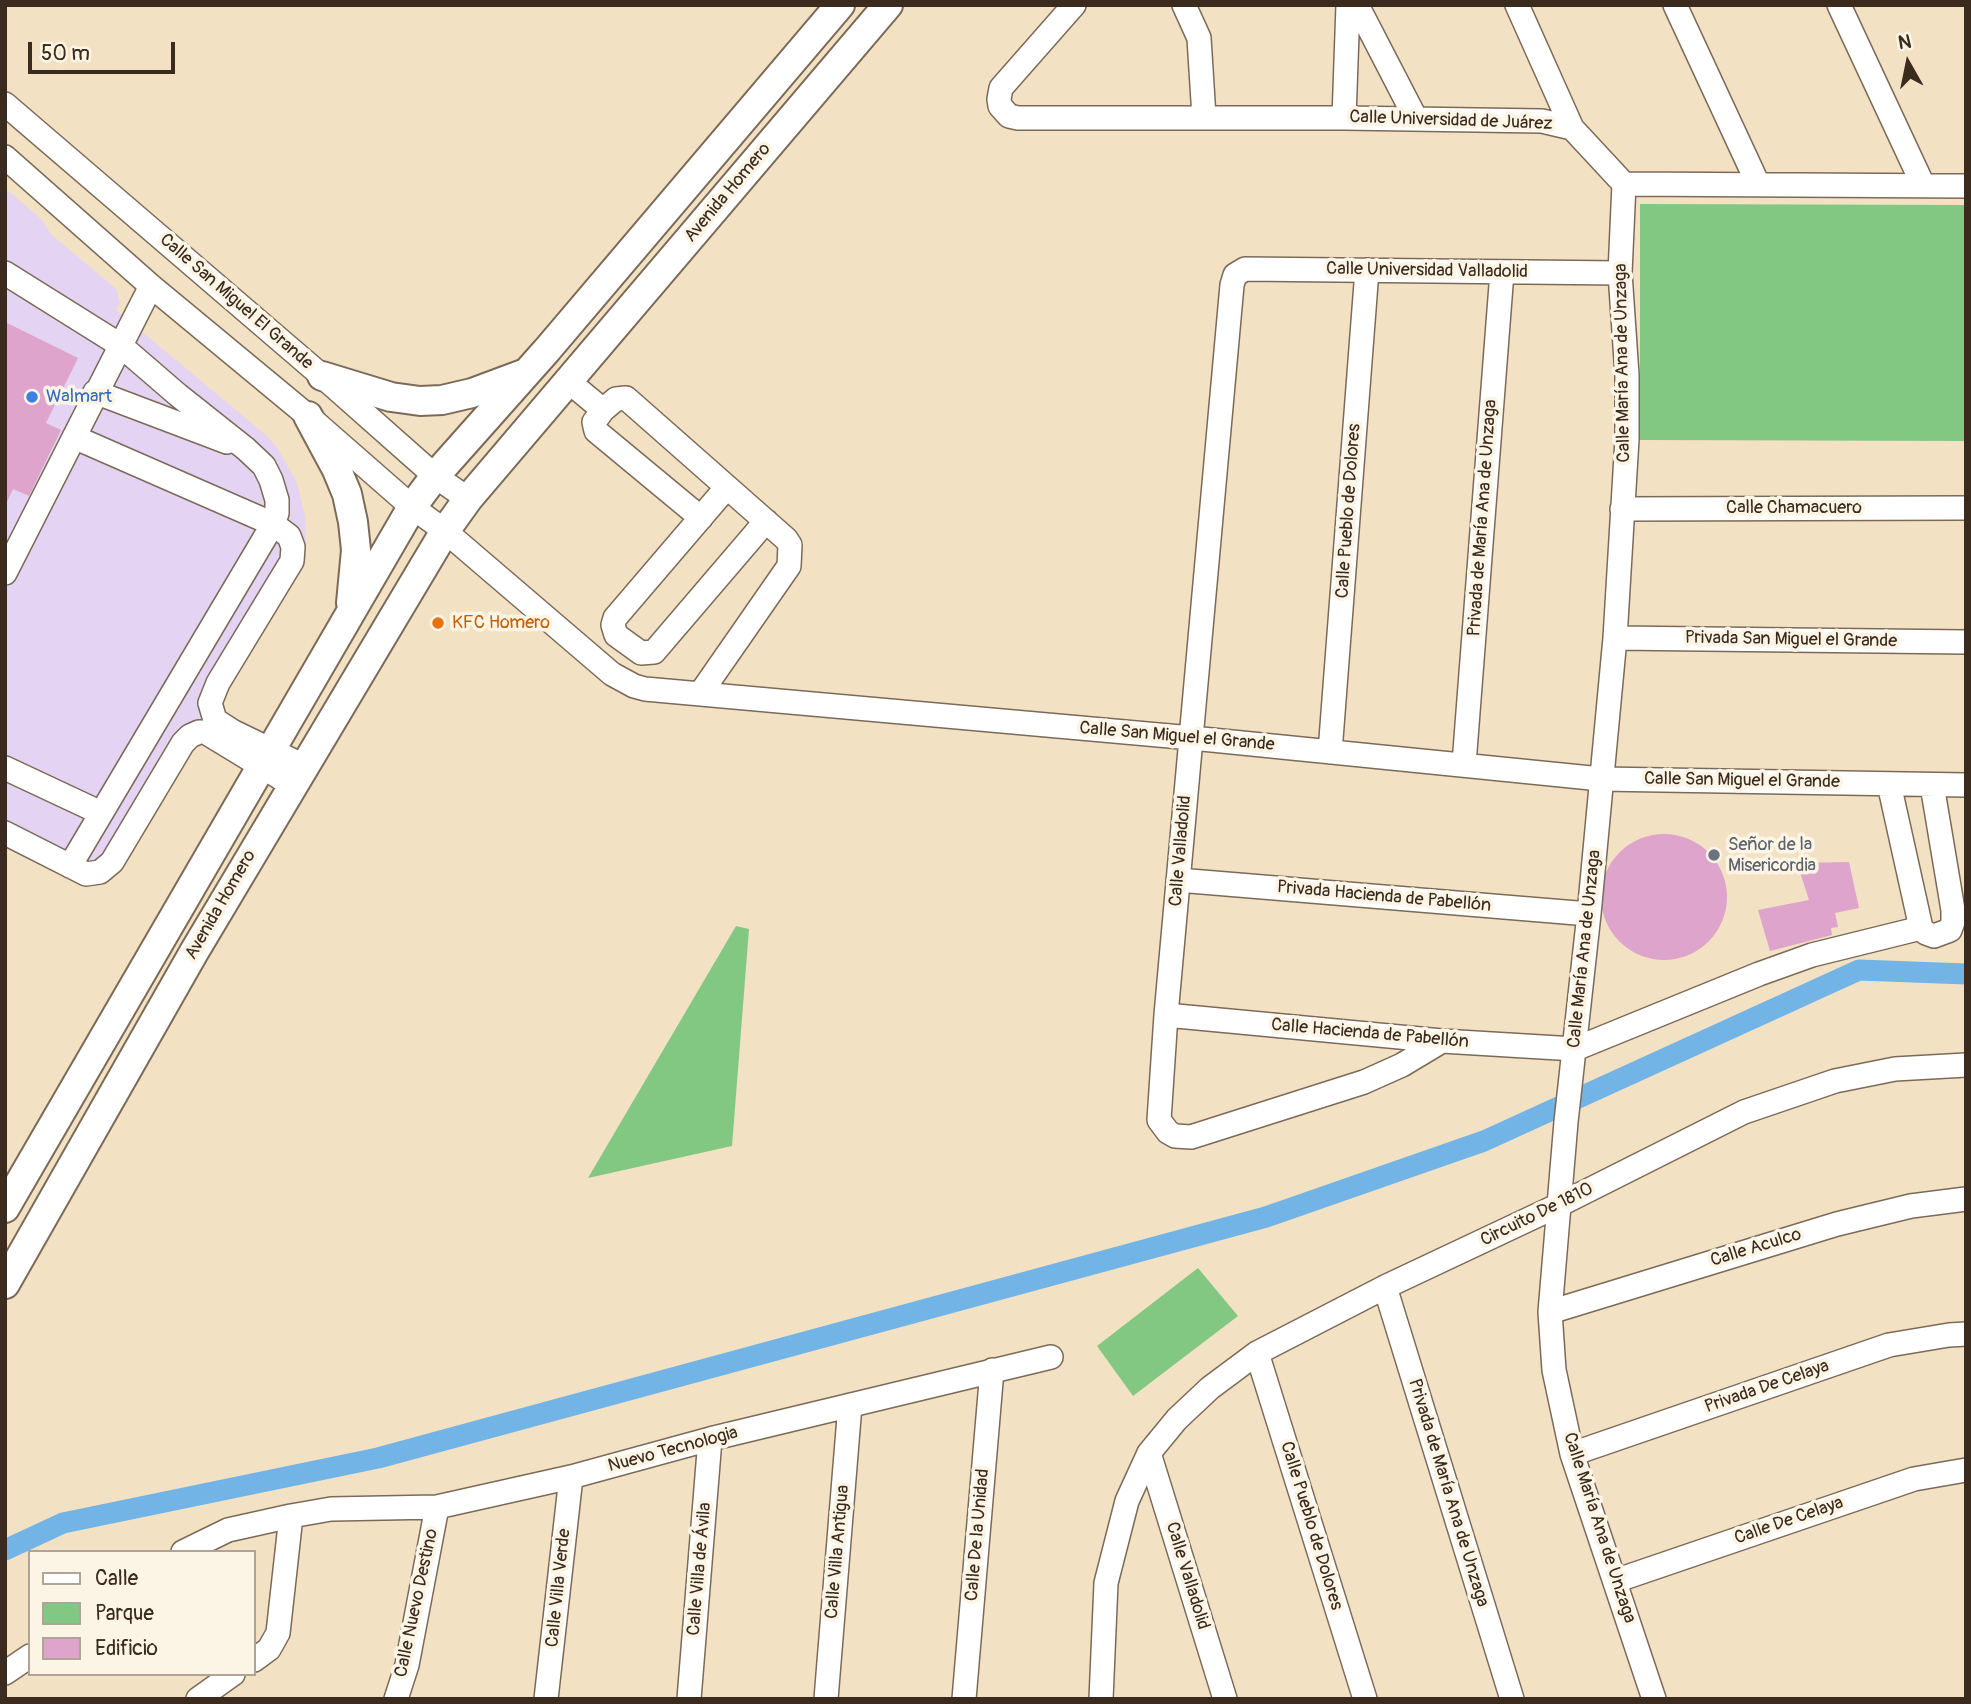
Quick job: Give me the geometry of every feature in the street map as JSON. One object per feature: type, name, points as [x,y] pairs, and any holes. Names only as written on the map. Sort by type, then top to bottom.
[{"type":"main road","name":"Avenida Homero","points":[[5,1208],[412,507],[840,5]]},
{"type":"main road","name":"Avenida Homero","points":[[5,1284],[194,952],[445,531],[468,499],[888,5]]},
{"type":"main road","points":[[322,376],[391,397],[420,401],[442,400],[472,393],[538,361]]},
{"type":"main road","points":[[308,416],[347,494],[356,550],[350,614]]},
{"type":"street","name":"Calle Universidad de Juárez","points":[[1074,5],[1002,88],[999,99],[1004,112],[1018,118],[1416,118],[1552,122],[1572,128],[1624,184]]},
{"type":"street","points":[[1184,5],[1199,38],[1204,117]]},
{"type":"street","points":[[1344,118],[1348,5]]},
{"type":"street","points":[[1356,5],[1416,118]]},
{"type":"street","points":[[1517,5],[1572,128]]},
{"type":"street","points":[[1675,5],[1758,184]]},
{"type":"street","points":[[1839,5],[1923,186]]},
{"type":"street","name":"Calle San Miguel El Grande","points":[[5,104],[322,376],[435,477],[468,499]]},
{"type":"street","points":[[5,157],[151,286],[308,416],[412,507],[445,531]]},
{"type":"street","points":[[1624,184],[1966,186]]},
{"type":"street","name":"Calle María Ana de Unzaga","points":[[1624,184],[1620,273],[1627,374],[1627,439],[1615,638],[1566,1122],[1550,1312],[1554,1370],[1572,1454],[1654,1699]]},
{"type":"street","name":"Calle Universidad Valladolid","points":[[1235,275],[1245,269],[1620,273]]},
{"type":"street","name":"Calle Pueblo de Dolores","points":[[1331,752],[1367,270]]},
{"type":"street","name":"Privada de María Ana de Unzaga","points":[[1464,764],[1502,272]]},
{"type":"street","points":[[5,274],[120,345],[246,449],[264,466],[274,487],[277,513],[273,524],[70,866]]},
{"type":"street","name":"Calle Valladolid","points":[[1235,275],[1158,1116],[1168,1132],[1183,1138],[1364,1082],[1402,1065],[1442,1041]]},
{"type":"street","points":[[5,573],[151,286]]},
{"type":"street","points":[[568,381],[603,410]]},
{"type":"street","points":[[95,392],[246,449]]},
{"type":"street","points":[[700,694],[789,566],[790,545],[786,538],[626,398],[615,399],[594,422],[596,432],[701,518]]},
{"type":"street","points":[[74,437],[273,524],[289,536],[293,547],[292,561],[218,683],[210,704],[215,720],[267,757],[298,775]]},
{"type":"street","points":[[727,487],[615,618],[613,625],[617,635],[641,653],[654,652],[766,521]]},
{"type":"street","name":"Calle Chamacuero","points":[[1622,509],[1966,508]]},
{"type":"street","name":"Calle San Miguel el Grande","points":[[445,531],[618,677],[645,689],[1192,738],[1601,779],[1966,785]]},
{"type":"street","name":"Privada San Miguel el Grande","points":[[1615,638],[1966,642]]},
{"type":"street","points":[[5,833],[86,874],[100,872],[112,862],[183,743],[190,736],[205,732],[267,757]]},
{"type":"street","points":[[5,768],[101,813]]},
{"type":"street","points":[[1889,784],[1921,928],[1934,936],[1950,930],[1953,910],[1932,785]]},
{"type":"street","name":"Privada Hacienda de Pabellón","points":[[1178,880],[1589,914]]},
{"type":"street","points":[[1575,1049],[1769,970],[1866,940],[1921,928]]},
{"type":"street","name":"Calle Hacienda de Pabellón","points":[[1166,1015],[1442,1041],[1575,1049]]},
{"type":"street","name":"Circuito De 1810","points":[[1149,1453],[1177,1419],[1210,1388],[1257,1353],[1385,1287],[1559,1205],[1744,1112],[1835,1081],[1895,1069],[1966,1065]]},
{"type":"street","name":"Calle Aculco","points":[[1550,1312],[1837,1224],[1911,1206],[1966,1199]]},
{"type":"street","name":"Privada de María Ana de Unzaga","points":[[1385,1287],[1512,1699]]},
{"type":"street","name":"Privada De Celaya","points":[[1572,1454],[1889,1345],[1966,1334]]},
{"type":"street","name":"Calle Pueblo de Dolores","points":[[1257,1353],[1365,1699]]},
{"type":"street","name":"Nuevo Tecnologia","points":[[187,1550],[229,1531],[331,1509],[437,1507],[571,1477],[710,1439],[1051,1357]]},
{"type":"street","name":"Calle De la Unidad","points":[[964,1699],[992,1370]]},
{"type":"street","name":"Calle Villa Antigua","points":[[826,1699],[850,1405]]},
{"type":"street","name":"Calle Villa de Ávila","points":[[689,1699],[710,1439]]},
{"type":"street","points":[[1101,1699],[1106,1583],[1127,1501],[1149,1453]]},
{"type":"street","name":"Calle Valladolid","points":[[1149,1453],[1225,1699]]},
{"type":"street","name":"Calle De Celaya","points":[[1615,1581],[1914,1479],[1966,1470]]},
{"type":"street","name":"Calle Villa Verde","points":[[546,1699],[571,1477]]},
{"type":"street","name":"Calle Nuevo Destino","points":[[396,1699],[407,1665],[437,1507]]},
{"type":"street","points":[[256,1659],[269,1650],[278,1633],[291,1516]]},
{"type":"street","points":[[5,1673],[28,1657]]},
{"type":"street","points":[[198,1699],[230,1676]]},
{"type":"shaded area","points":[[5,188],[41,219],[51,234],[116,289],[120,302],[116,310],[267,436],[278,449],[297,483],[305,516],[304,554],[111,875],[5,841]]},
{"type":"green space","points":[[1640,204],[1966,205],[1966,441],[1640,440]]},
{"type":"green space","points":[[736,926],[749,929],[732,1146],[588,1178]]},
{"type":"green space","points":[[1198,1268],[1238,1316],[1133,1396],[1097,1346]]},
{"type":"building","name":"Walmart","points":[[7,323],[78,358],[46,423],[61,430],[29,496],[13,489],[5,506]]},
{"type":"building","points":[[1664,834],[1688,839],[1709,852],[1722,873],[1727,897],[1722,921],[1709,942],[1688,955],[1664,960],[1640,955],[1619,942],[1606,921],[1601,897],[1606,873],[1619,852],[1640,839]]},
{"type":"building","points":[[1849,862],[1859,908],[1835,913],[1838,927],[1831,928],[1832,935],[1770,951],[1758,910],[1809,900],[1797,863]]},
{"type":"waterway","points":[[5,1550],[63,1523],[378,1458],[1266,1217],[1484,1141],[1859,970],[1966,974]]},
{"type":"place","name":"Walmart","points":[[32,397]]},
{"type":"place","name":"KFC Homero","points":[[438,623]]},
{"type":"place","name":"Señor de la Misericordia","points":[[1714,855]]}]
